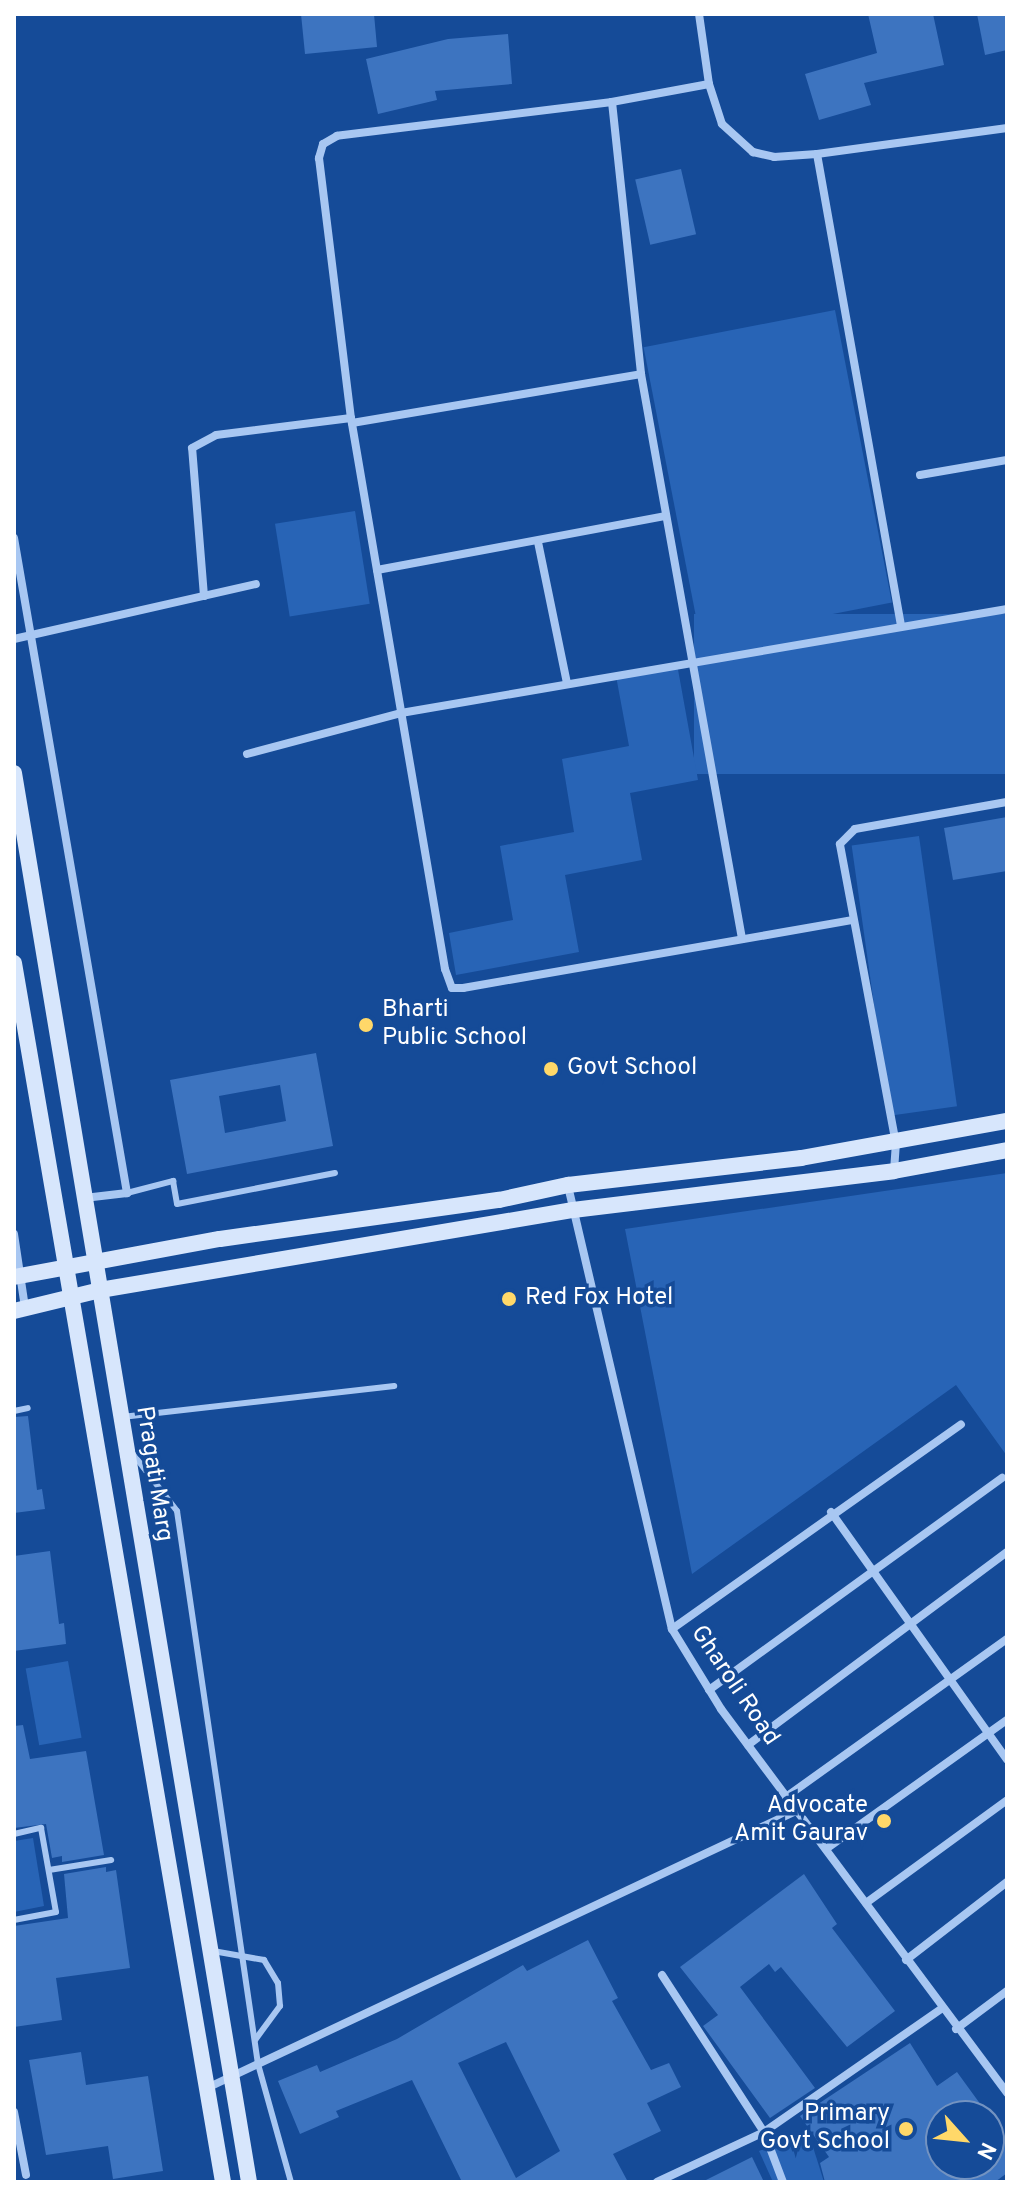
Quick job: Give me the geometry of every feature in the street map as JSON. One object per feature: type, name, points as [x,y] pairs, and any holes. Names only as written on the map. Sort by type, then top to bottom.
[{"type":"main road","name":"Pragati Marg","points":[[14,773],[123,1442],[249,2182]]},
{"type":"main road","points":[[14,963],[223,2182]]},
{"type":"main road","points":[[18,1276],[568,1185],[896,1144],[1007,1121]]},
{"type":"main road","points":[[19,1309],[100,1290],[573,1210],[894,1171],[1007,1150]]},
{"type":"street","points":[[699,14],[709,84],[722,124],[753,152],[774,157],[817,154],[1007,128]]},
{"type":"street","points":[[709,84],[612,102],[337,136],[323,144],[320,173],[351,420],[401,713],[452,988],[853,920]]},
{"type":"street","points":[[612,102],[641,374],[742,939]]},
{"type":"street","points":[[817,154],[901,627]]},
{"type":"street","points":[[204,596],[192,448],[216,435],[351,420],[641,374]]},
{"type":"street","points":[[920,475],[1007,460]]},
{"type":"street","points":[[377,570],[666,516]]},
{"type":"street","points":[[14,538],[127,1193],[83,1198]]},
{"type":"street","points":[[538,542],[567,683]]},
{"type":"street","points":[[14,639],[256,584]]},
{"type":"street","points":[[247,754],[401,713],[1007,609]]},
{"type":"street","points":[[894,1171],[896,1144],[841,858],[846,834],[1007,802]]},
{"type":"street","name":"Gharoli Road","points":[[568,1185],[672,1629],[709,1690],[748,1745],[941,2009],[1007,2093]]},
{"type":"street","points":[[14,1234],[19,1309]]},
{"type":"street","points":[[672,1629],[831,1512],[961,1424]]},
{"type":"street","points":[[709,1690],[1002,1478]]},
{"type":"street","points":[[831,1512],[908,1625],[1007,1760]]},
{"type":"street","points":[[748,1745],[1007,1552]]},
{"type":"street","points":[[786,1797],[1007,1639]]},
{"type":"street","points":[[826,1849],[1007,1720]]},
{"type":"street","points":[[866,1903],[1007,1800]]},
{"type":"street","points":[[206,2089],[796,1811]]},
{"type":"street","points":[[906,1960],[1007,1882]]},
{"type":"street","points":[[662,1975],[764,2132],[783,2182]]},
{"type":"street","points":[[956,2029],[1007,1991]]},
{"type":"street","points":[[657,2182],[764,2132],[941,2009]]},
{"type":"street","points":[[14,2112],[26,2175]]},
{"type":"lane","points":[[127,1193],[173,1181],[177,1204],[335,1173]]},
{"type":"lane","points":[[119,1417],[394,1386]]},
{"type":"lane","points":[[14,1411],[28,1408]]},
{"type":"lane","points":[[123,1442],[177,1511],[258,2064],[291,2182]]},
{"type":"lane","points":[[14,1834],[41,1828],[56,1912],[14,1920]]},
{"type":"lane","points":[[49,1870],[111,1860]]},
{"type":"lane","points":[[209,1951],[264,1960],[278,1983],[280,2006],[255,2040]]},
{"type":"shaded area","points":[[835,310],[892,603],[700,640],[644,347]]},
{"type":"shaded area","points":[[355,511],[370,604],[290,617],[275,524]]},
{"type":"shaded area","points":[[694,614],[1007,614],[1007,774],[694,774]]},
{"type":"shaded area","points":[[677,664],[698,780],[630,793],[642,860],[565,875],[579,952],[456,975],[449,933],[513,920],[500,846],[574,832],[562,759],[629,746],[616,676]]},
{"type":"shaded area","points":[[919,836],[957,1106],[890,1116],[852,845]]},
{"type":"shaded area","points":[[1007,1173],[1007,1456],[956,1385],[692,1574],[625,1229]]},
{"type":"shaded area","points":[[68,1661],[82,1738],[39,1745],[26,1668]]},
{"type":"shaded area","points":[[33,1838],[44,1906],[14,1912],[14,1841]]},
{"type":"shaded area","points":[[808,2131],[824,2182],[773,2182],[759,2151]]},
{"type":"building","points":[[301,14],[374,14],[377,47],[305,54]]},
{"type":"building","points":[[868,14],[933,14],[944,65],[864,83],[871,105],[819,120],[805,74],[877,53]]},
{"type":"building","points":[[977,14],[1007,14],[1007,50],[985,55]]},
{"type":"building","points":[[508,34],[512,84],[435,91],[437,100],[378,114],[366,59],[448,39]]},
{"type":"building","points":[[681,169],[696,234],[650,245],[635,180]]},
{"type":"building","points":[[1007,817],[1007,871],[953,880],[944,828]]},
{"type":"building","points":[[316,1053],[333,1146],[187,1174],[170,1080]],"holes":[[[280,1085],[286,1121],[225,1133],[219,1096]]]},
{"type":"building","points":[[28,1416],[37,1490],[42,1489],[45,1509],[14,1513],[14,1417]]},
{"type":"building","points":[[50,1551],[59,1624],[64,1623],[66,1644],[14,1651],[14,1556]]},
{"type":"building","points":[[23,1725],[30,1759],[86,1751],[104,1855],[62,1862],[62,1856],[52,1858],[46,1824],[14,1828],[14,1726]]},
{"type":"building","points":[[106,1867],[106,1872],[116,1870],[130,1968],[56,1978],[62,2020],[14,2027],[14,1926],[68,1918],[64,1874]]},
{"type":"building","points":[[804,1874],[837,1924],[832,1928],[895,2011],[847,2047],[781,1967],[775,1972],[769,1964],[740,1987],[815,2088],[770,2118],[703,2026],[718,2015],[680,1967]]},
{"type":"building","points":[[588,1940],[618,1998],[612,2001],[651,2070],[669,2063],[681,2087],[647,2103],[661,2131],[613,2154],[628,2182],[462,2182],[412,2080],[336,2111],[339,2117],[300,2134],[278,2081],[317,2065],[320,2072],[397,2039],[523,1965],[527,1971]],"holes":[[[506,2042],[560,2151],[516,2178],[458,2063]]]},
{"type":"building","points":[[910,2043],[937,2086],[957,2072],[977,2100],[925,2100],[925,2180],[998,2180],[825,2182],[820,2163],[829,2157],[800,2116]]},
{"type":"building","points":[[81,2052],[86,2085],[148,2076],[163,2171],[113,2179],[108,2146],[46,2155],[29,2060]]},
{"type":"building","points":[[1005,2138],[1007,2141],[1005,2174]]},
{"type":"building","points":[[752,2157],[764,2182],[702,2182]]},
{"type":"place","name":"Bharti Public School","points":[[366,1025]]},
{"type":"place","name":"Govt School","points":[[551,1069]]},
{"type":"place","name":"Red Fox Hotel","points":[[509,1299]]},
{"type":"place","name":"Advocate Amit Gaurav","points":[[884,1821]]},
{"type":"place","name":"Primary Govt School","points":[[906,2129]]}]
